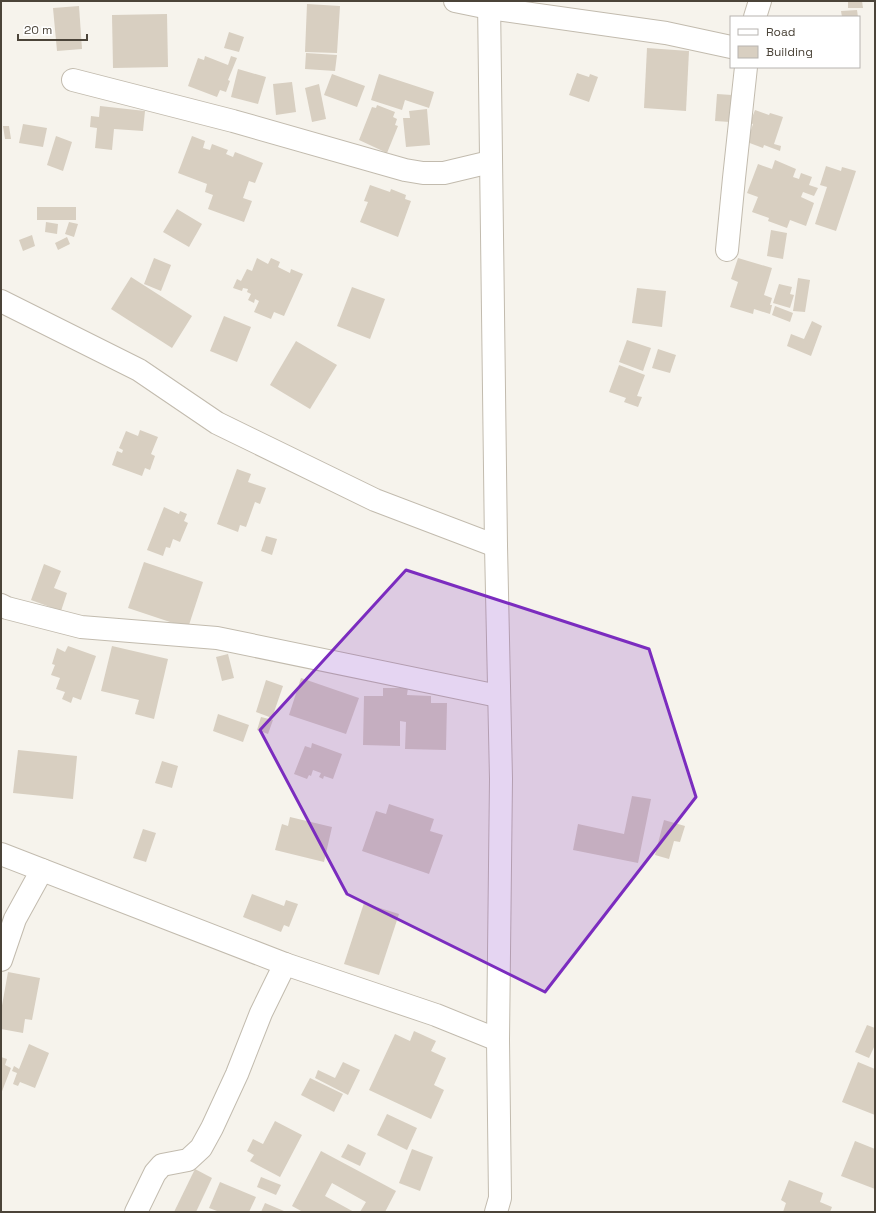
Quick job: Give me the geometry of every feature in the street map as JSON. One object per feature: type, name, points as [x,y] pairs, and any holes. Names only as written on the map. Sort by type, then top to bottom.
[{"type":"street","points":[[455,1],[666,33],[730,47]]},
{"type":"street","points":[[755,16],[760,1]]},
{"type":"street","points":[[489,5],[498,696],[501,779],[498,1040],[499,1207]]},
{"type":"street","points":[[727,250],[746,68]]},
{"type":"street","points":[[73,80],[233,121],[405,170],[423,173],[444,172],[490,162]]},
{"type":"street","points":[[1,301],[139,370],[217,423],[375,500],[496,546]]},
{"type":"street","points":[[1,605],[7,608],[81,627],[217,638],[498,696]]},
{"type":"street","points":[[1,854],[285,964],[436,1015],[498,1040]]},
{"type":"street","points":[[1,960],[16,919],[42,870]]},
{"type":"street","points":[[136,1212],[155,1173],[162,1165],[174,1164],[188,1160],[201,1148],[237,1074],[261,1013],[285,964]]},
{"type":"highlighted area","points":[[406,570],[649,649],[696,797],[545,992],[347,894],[260,730]]},
{"type":"building","points":[[848,1],[862,1],[863,8],[848,8]]},
{"type":"building","points":[[307,4],[340,6],[337,53],[305,52]]},
{"type":"building","points":[[79,6],[82,49],[57,51],[53,8]]},
{"type":"building","points":[[857,10],[858,16],[842,16],[841,11]]},
{"type":"building","points":[[167,14],[168,67],[113,68],[112,15]]},
{"type":"building","points":[[229,32],[244,37],[239,52],[224,48]]},
{"type":"building","points":[[647,48],[689,51],[686,111],[644,108]]},
{"type":"building","points":[[306,53],[337,55],[335,71],[305,69]]},
{"type":"building","points":[[205,56],[228,65],[231,56],[237,58],[228,80],[230,81],[226,92],[220,90],[217,97],[188,86],[198,58],[204,60]]},
{"type":"building","points":[[238,69],[266,77],[258,104],[231,97]]},
{"type":"building","points":[[577,73],[589,77],[590,74],[598,77],[589,102],[569,95]]},
{"type":"building","points":[[332,74],[365,86],[357,107],[324,95]]},
{"type":"building","points":[[379,74],[434,92],[429,108],[405,100],[402,110],[371,100]]},
{"type":"building","points":[[292,82],[296,112],[276,115],[273,84]]},
{"type":"building","points":[[319,84],[326,119],[312,122],[305,88]]},
{"type":"building","points":[[717,94],[732,95],[730,122],[715,121]]},
{"type":"building","points":[[377,105],[395,112],[393,117],[397,119],[395,125],[398,126],[387,153],[359,140],[372,107],[376,108]]},
{"type":"building","points":[[100,106],[145,111],[143,131],[114,129],[112,150],[95,148],[97,128],[90,127],[91,116],[99,117]]},
{"type":"building","points":[[427,109],[430,145],[406,147],[403,118],[410,118],[409,111]]},
{"type":"building","points":[[755,110],[769,115],[770,113],[783,117],[774,144],[781,146],[780,151],[764,145],[763,148],[747,142],[753,124],[750,123]]},
{"type":"building","points":[[23,124],[47,128],[43,147],[19,143]]},
{"type":"building","points":[[3,126],[9,126],[11,139],[5,139]]},
{"type":"building","points":[[56,136],[72,142],[63,171],[47,165]]},
{"type":"building","points":[[192,136],[205,141],[203,148],[210,150],[212,144],[228,150],[226,154],[233,157],[235,152],[263,163],[255,183],[249,181],[243,198],[252,201],[244,222],[208,209],[213,195],[205,192],[207,184],[178,173]]},
{"type":"building","points":[[775,160],[796,169],[793,177],[799,179],[801,173],[812,177],[809,185],[818,188],[814,196],[803,192],[801,197],[814,203],[806,226],[790,220],[787,228],[768,221],[769,218],[752,212],[758,197],[747,193],[758,164],[772,169]]},
{"type":"building","points":[[826,166],[841,171],[842,167],[856,171],[836,231],[815,224],[827,187],[820,185]]},
{"type":"building","points":[[370,185],[390,192],[391,189],[406,195],[405,199],[411,201],[398,237],[360,222],[368,202],[364,201]]},
{"type":"building","points":[[37,207],[76,207],[76,220],[37,220]]},
{"type":"building","points":[[177,209],[202,224],[189,247],[163,232]]},
{"type":"building","points":[[46,222],[58,224],[57,234],[45,232]]},
{"type":"building","points":[[69,222],[78,224],[74,237],[65,234]]},
{"type":"building","points":[[771,230],[787,233],[783,259],[767,256]]},
{"type":"building","points":[[32,235],[35,246],[23,251],[19,240]]},
{"type":"building","points":[[67,237],[70,244],[58,250],[55,243]]},
{"type":"building","points":[[154,258],[171,265],[161,291],[144,284]]},
{"type":"building","points":[[257,258],[268,264],[271,258],[280,262],[278,267],[290,273],[291,269],[303,274],[284,316],[274,312],[271,319],[254,312],[259,301],[255,299],[254,303],[248,300],[251,294],[247,292],[248,289],[243,288],[242,291],[233,288],[237,279],[241,281],[247,269],[252,271]]},
{"type":"building","points":[[738,258],[772,268],[764,295],[772,298],[770,314],[754,309],[753,314],[730,307],[738,282],[731,279]]},
{"type":"building","points":[[131,277],[192,316],[172,348],[111,309]]},
{"type":"building","points":[[798,278],[810,280],[805,312],[793,311]]},
{"type":"building","points":[[779,284],[792,287],[790,294],[794,295],[790,308],[773,303]]},
{"type":"building","points":[[352,287],[385,299],[370,339],[337,326]]},
{"type":"building","points":[[637,288],[666,291],[662,327],[632,323]]},
{"type":"building","points":[[775,306],[793,313],[790,322],[772,315]]},
{"type":"building","points":[[224,316],[251,327],[237,362],[210,351]]},
{"type":"building","points":[[812,321],[822,326],[811,356],[787,346],[791,334],[804,339]]},
{"type":"building","points":[[627,340],[651,348],[643,371],[619,362]]},
{"type":"building","points":[[296,341],[337,365],[310,409],[270,385]]},
{"type":"building","points":[[658,349],[676,355],[670,373],[652,368]]},
{"type":"building","points":[[619,365],[645,375],[637,396],[642,397],[638,407],[624,402],[626,398],[609,392]]},
{"type":"building","points":[[140,430],[158,437],[151,454],[155,456],[150,470],[145,468],[142,476],[112,465],[117,451],[122,453],[123,450],[119,448],[126,431],[138,436]]},
{"type":"building","points":[[237,469],[251,474],[248,482],[266,488],[260,504],[255,502],[246,527],[240,525],[238,532],[217,524]]},
{"type":"building","points":[[164,507],[179,514],[180,511],[187,514],[184,521],[188,523],[180,542],[173,539],[170,548],[166,547],[163,556],[147,550]]},
{"type":"building","points":[[266,536],[277,539],[272,555],[261,551]]},
{"type":"building","points":[[144,562],[203,582],[188,628],[128,608]]},
{"type":"building","points":[[44,564],[61,571],[54,588],[67,593],[61,611],[31,600]]},
{"type":"building","points":[[68,646],[96,656],[81,700],[73,697],[71,703],[62,699],[65,692],[56,689],[60,678],[51,675],[55,665],[52,664],[57,648],[65,652]]},
{"type":"building","points":[[112,646],[168,659],[154,719],[135,714],[139,700],[101,691]]},
{"type":"building","points":[[228,654],[234,678],[222,681],[216,657]]},
{"type":"building","points":[[301,678],[359,698],[346,734],[289,715]]},
{"type":"building","points":[[266,680],[283,686],[272,718],[256,712]]},
{"type":"building","points":[[383,688],[408,688],[407,695],[431,696],[431,703],[447,703],[446,750],[405,749],[406,722],[400,721],[400,746],[363,745],[364,696],[383,696]]},
{"type":"building","points":[[218,714],[249,725],[243,742],[213,731]]},
{"type":"building","points":[[261,717],[273,720],[268,734],[257,730]]},
{"type":"building","points":[[312,743],[342,754],[333,779],[324,776],[323,779],[319,777],[321,773],[313,770],[311,776],[309,775],[307,779],[294,774],[305,746],[311,748]]},
{"type":"building","points":[[18,750],[77,756],[73,799],[13,793]]},
{"type":"building","points":[[162,761],[178,766],[172,788],[155,783]]},
{"type":"building","points":[[632,796],[651,799],[638,863],[573,850],[578,824],[624,834]]},
{"type":"building","points":[[389,804],[434,819],[430,831],[443,835],[429,874],[362,851],[376,811],[386,814]]},
{"type":"building","points":[[290,817],[332,827],[324,862],[275,850],[282,824],[288,826]]},
{"type":"building","points":[[664,820],[685,826],[680,842],[674,841],[669,859],[655,855]]},
{"type":"building","points":[[143,829],[156,833],[146,862],[133,858]]},
{"type":"building","points":[[252,894],[284,906],[286,900],[298,904],[289,927],[284,925],[281,932],[243,917]]},
{"type":"building","points":[[364,903],[399,914],[379,975],[344,964]]},
{"type":"building","points":[[8,972],[40,978],[32,1020],[25,1019],[23,1033],[1,1029],[1,1011]]},
{"type":"building","points":[[867,1025],[875,1028],[875,1045],[869,1058],[855,1052]]},
{"type":"building","points":[[414,1031],[436,1041],[431,1051],[446,1058],[434,1085],[444,1090],[431,1119],[369,1090],[395,1034],[410,1041]]},
{"type":"building","points":[[29,1044],[49,1053],[35,1088],[20,1082],[18,1086],[13,1084],[17,1073],[12,1071],[14,1066],[19,1069]]},
{"type":"building","points":[[1,1057],[7,1059],[5,1065],[11,1068],[1,1094]]},
{"type":"building","points":[[343,1062],[360,1070],[348,1095],[315,1078],[318,1070],[335,1078]]},
{"type":"building","points":[[858,1062],[875,1069],[875,1115],[842,1102]]},
{"type":"building","points":[[310,1078],[343,1094],[334,1112],[301,1095]]},
{"type":"building","points":[[387,1114],[417,1128],[407,1150],[377,1135]]},
{"type":"building","points":[[275,1121],[302,1135],[280,1177],[250,1161],[254,1155],[247,1151],[253,1139],[263,1144]]},
{"type":"building","points":[[855,1141],[875,1149],[875,1189],[841,1176]]},
{"type":"building","points":[[348,1144],[366,1153],[360,1166],[341,1157]]},
{"type":"building","points":[[412,1149],[433,1157],[420,1191],[399,1183]]},
{"type":"building","points":[[321,1151],[396,1191],[385,1212],[360,1212],[366,1202],[332,1183],[325,1196],[354,1212],[303,1212],[292,1206]]},
{"type":"building","points":[[195,1169],[212,1178],[196,1212],[174,1212]]},
{"type":"building","points":[[261,1177],[281,1185],[276,1195],[257,1187]]},
{"type":"building","points":[[789,1180],[823,1193],[820,1202],[832,1207],[830,1212],[783,1212],[786,1203],[781,1200]]},
{"type":"building","points":[[220,1182],[256,1197],[249,1212],[216,1212],[217,1211],[209,1208]]},
{"type":"building","points":[[265,1203],[284,1211],[261,1212]]}]
